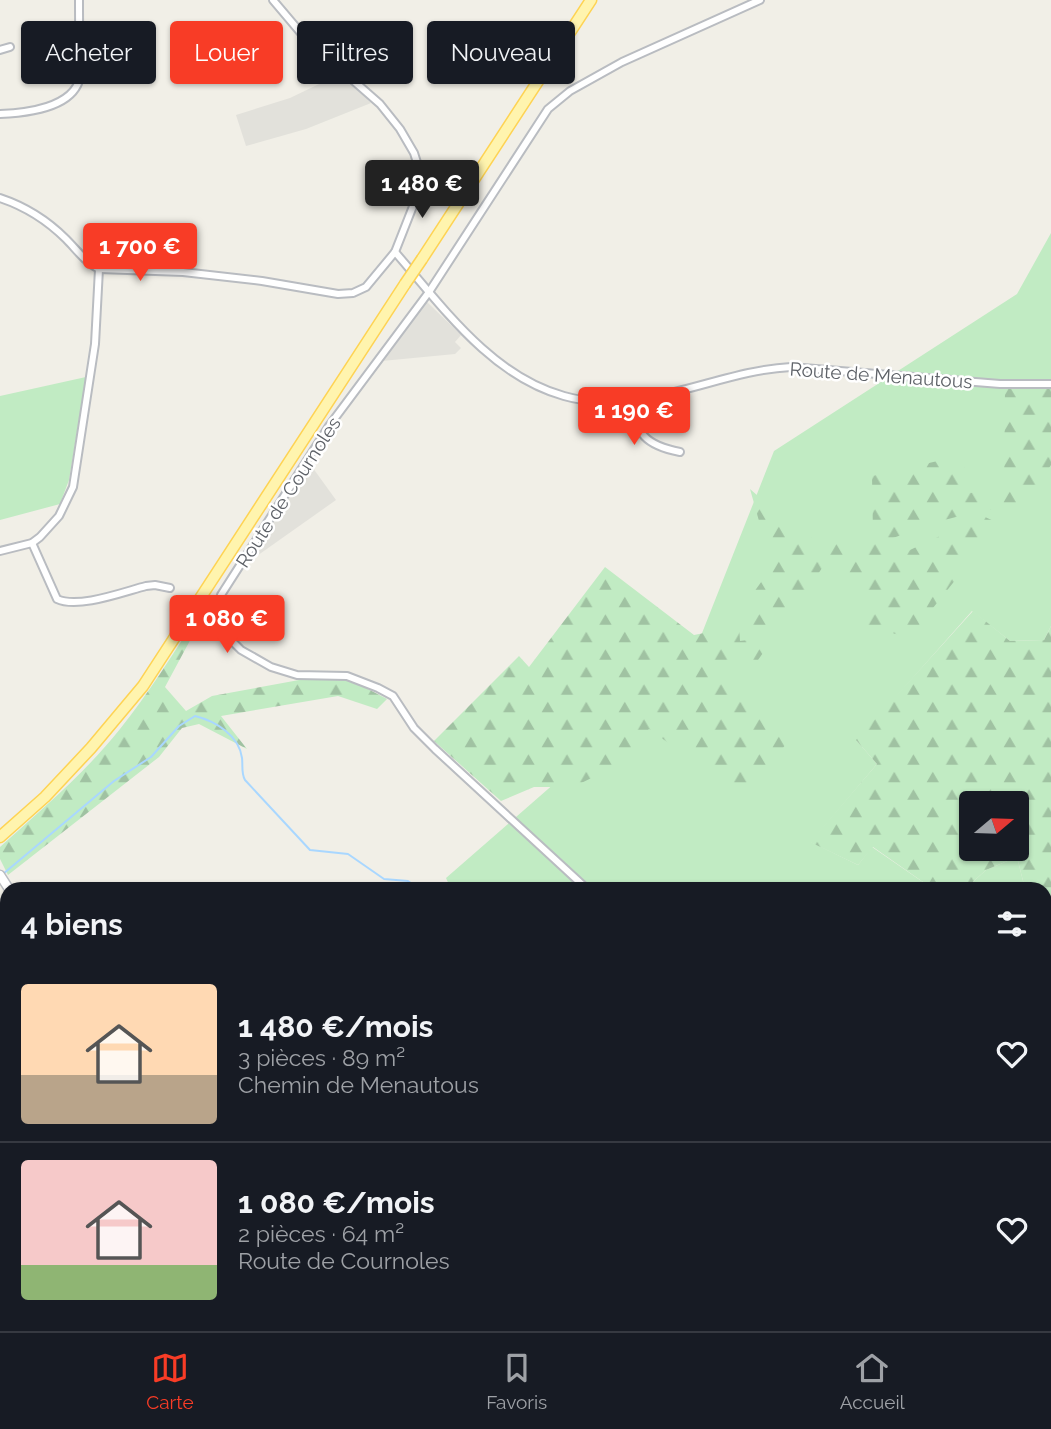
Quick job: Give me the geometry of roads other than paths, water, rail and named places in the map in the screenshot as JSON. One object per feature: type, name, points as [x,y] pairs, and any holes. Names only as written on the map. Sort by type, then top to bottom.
[{"type":"main road","points":[[0,838],[45,797],[143,686],[591,0]]},
{"type":"street","points":[[79,0],[79,21]]},
{"type":"street","points":[[0,198],[26,209],[53,227],[83,259],[99,269],[183,272],[262,281],[338,294],[353,293],[366,287],[395,252],[419,191],[419,172],[414,153],[400,129],[380,104],[306,39],[273,0]]},
{"type":"street","name":"Route de Cournoles","points":[[579,882],[414,729],[393,696],[347,676],[297,675],[271,667],[241,650],[229,638],[220,624],[217,610],[221,596],[329,426],[429,292],[548,109],[570,91],[622,62],[760,0]]},
{"type":"street","points":[[0,50],[10,47]]},
{"type":"street","points":[[0,114],[21,113],[65,99],[72,93],[76,84]]},
{"type":"street","name":"Route de Menautous","points":[[395,252],[464,331],[499,363],[531,383],[564,397],[629,401],[767,368],[791,367],[1000,384],[1051,384]]},
{"type":"street","points":[[0,551],[32,543],[59,516],[73,487],[95,344],[99,269]]},
{"type":"street","points":[[629,401],[636,425],[645,439],[668,450],[680,452]]},
{"type":"street","points":[[32,543],[57,599],[65,603],[81,602],[146,586],[170,588]]},
{"type":"waterway","points":[[3,874],[114,781],[151,757],[179,726],[195,716],[218,725],[231,736],[240,750],[245,780],[310,850],[348,854],[384,879],[409,882]]}]
